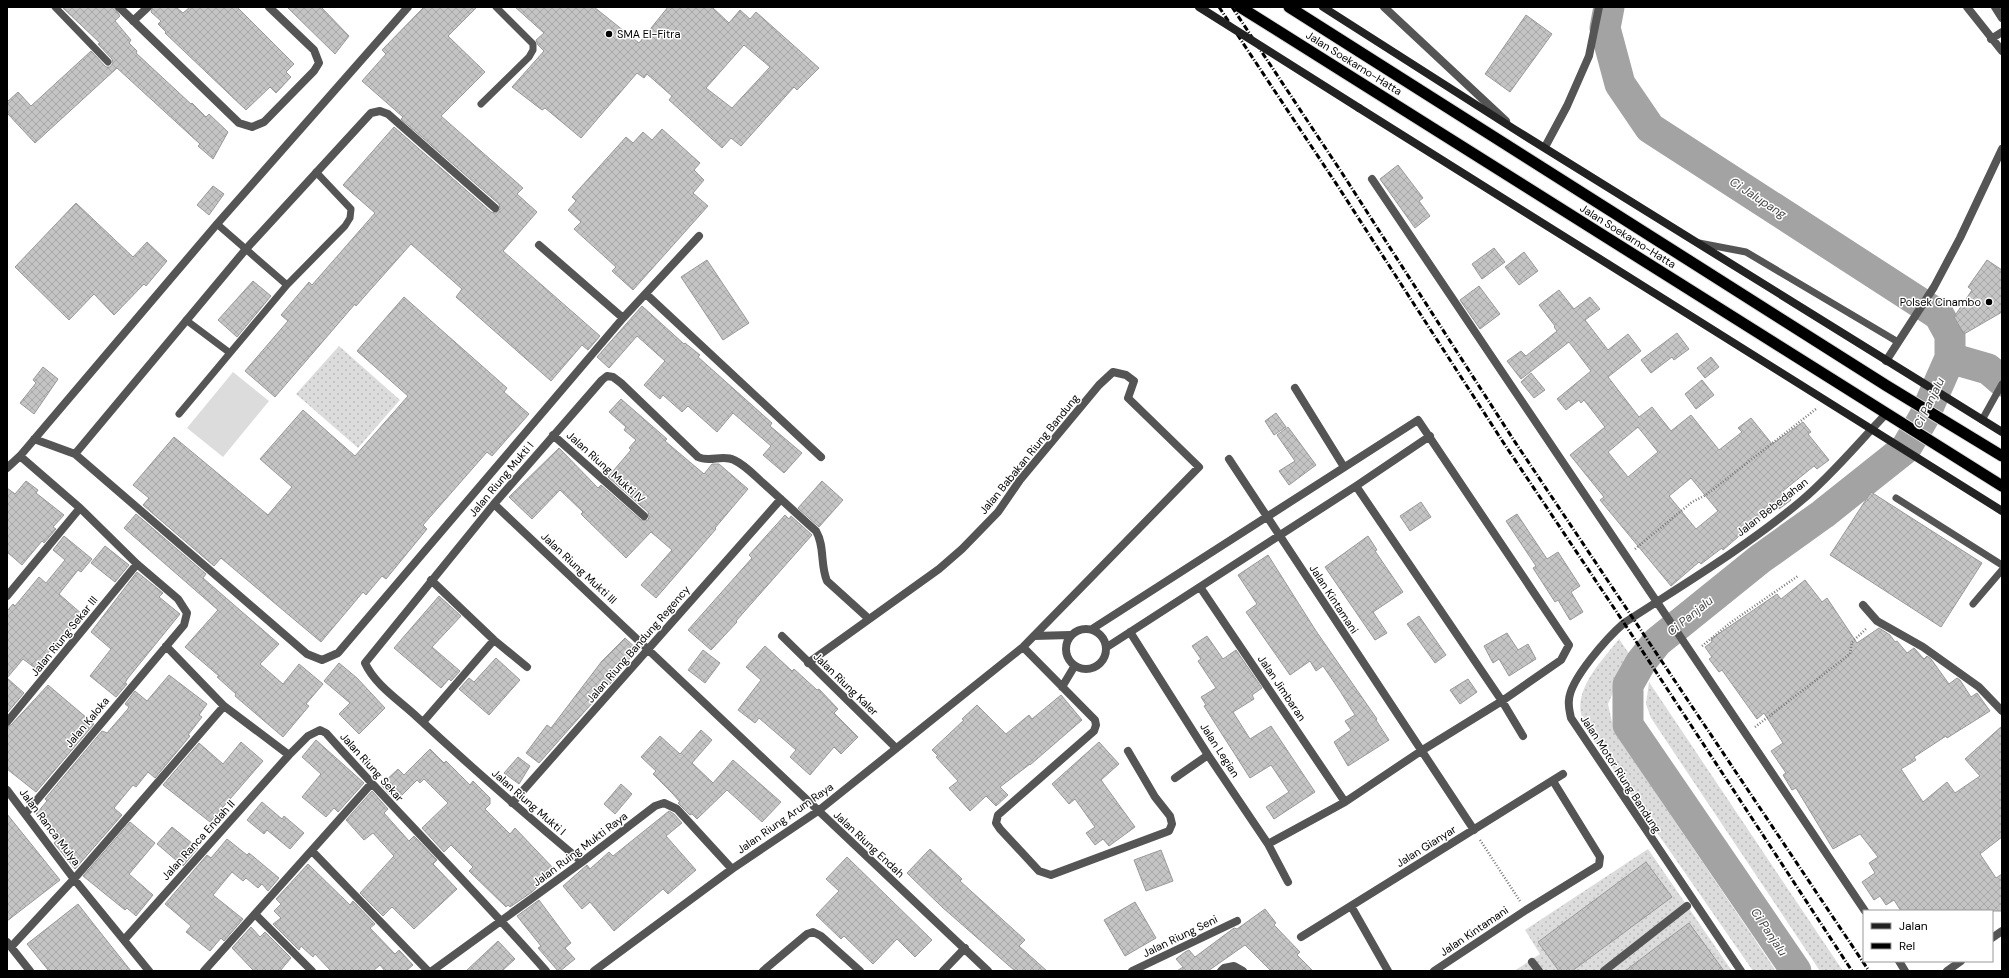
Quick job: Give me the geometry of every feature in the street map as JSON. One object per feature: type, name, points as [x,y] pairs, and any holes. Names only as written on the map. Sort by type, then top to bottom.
[{"type":"highway","name":"Jalan Soekarno-Hatta","points":[[1240,7],[2002,486]]},
{"type":"highway","name":"Jalan Soekarno-Hatta","points":[[1289,7],[1887,386],[2002,456]]},
{"type":"main road","points":[[1199,7],[2002,511]]},
{"type":"main road","points":[[1323,7],[1514,129],[2002,432]]},
{"type":"street","points":[[119,7],[239,123],[252,127],[264,122],[314,72],[319,63],[314,50],[269,7]]},
{"type":"street","points":[[133,21],[148,7]]},
{"type":"street","points":[[7,468],[20,456],[217,224],[408,7]]},
{"type":"street","points":[[1384,7],[1514,129]]},
{"type":"street","points":[[1545,147],[1567,106],[1589,56],[1599,7]]},
{"type":"street","points":[[1967,7],[2002,51]]},
{"type":"street","points":[[1995,7],[2002,18]]},
{"type":"street","points":[[1991,39],[2002,32]]},
{"type":"street","points":[[75,454],[246,249],[371,112],[380,111],[388,114],[495,208]]},
{"type":"street","points":[[1886,361],[1934,287],[1960,238],[2002,149]]},
{"type":"street","points":[[1372,179],[1658,601],[1864,910]]},
{"type":"street","points":[[34,439],[75,454],[307,654],[322,660],[338,652],[623,318],[699,236]]},
{"type":"street","points":[[539,245],[623,318]]},
{"type":"street","points":[[646,294],[820,457]]},
{"type":"street","name":"Jalan Babakan Riung Bandung","points":[[808,663],[940,569],[962,549],[998,512],[1020,480],[1099,384],[1113,372],[1126,375],[1134,381],[1128,398],[1199,467],[1164,503]]},
{"type":"street","name":"Jalan Riung Mukti I","points":[[582,862],[512,803],[370,674],[365,663],[430,580],[553,435],[602,380],[607,376],[613,377],[698,457],[708,460],[723,457],[734,460],[781,499],[816,531],[819,536],[824,574],[827,582],[869,619]]},
{"type":"street","points":[[1295,388],[1344,467]]},
{"type":"street","name":"Jalan Bebedahan","points":[[1658,601],[1765,529],[1802,500],[1875,431],[1887,415]]},
{"type":"street","points":[[1034,636],[1070,635],[1080,629],[1092,629],[1418,420],[1569,645],[1561,660],[1502,701],[1421,751],[1345,802],[1268,844]]},
{"type":"street","name":"Jalan Riung Mukti IV","points":[[553,435],[644,516]]},
{"type":"street","points":[[1106,647],[1356,486],[1430,436]]},
{"type":"street","name":"Jalan Kaloka","points":[[20,456],[80,508],[137,564],[178,599],[187,612],[184,624],[26,813]]},
{"type":"street","name":"Jalan Kintamani","points":[[1229,459],[1474,830]]},
{"type":"street","points":[[1356,486],[1502,701],[1523,736]]},
{"type":"street","name":"Jalan Riung Bandung Regency","points":[[512,803],[781,499]]},
{"type":"street","name":"Jalan Riung Arum Raya","points":[[594,971],[732,869],[818,811],[1023,647],[1164,503]]},
{"type":"street","name":"Jalan Riung Mukti III","points":[[494,504],[649,649]]},
{"type":"street","points":[[7,596],[80,508]]},
{"type":"street","name":"Jalan Riung Sekar III","points":[[7,722],[137,564]]},
{"type":"street","points":[[430,580],[494,640],[527,667]]},
{"type":"street","name":"Jalan Jimbaran","points":[[1200,587],[1345,802]]},
{"type":"street","name":"Jalan Motor Riung Bandung","points":[[1658,601],[1624,623],[1611,634],[1602,646],[1573,685],[1568,700],[1571,718],[1740,971]]},
{"type":"street","points":[[1862,605],[1877,621],[1923,647],[1979,687],[2002,711]]},
{"type":"street","points":[[1070,635],[1065,646],[1067,658],[1074,667],[1086,670],[1097,667],[1105,658],[1106,647],[1102,636],[1092,629]]},
{"type":"street","name":"Jalan Legian","points":[[1130,632],[1208,755],[1268,844],[1288,882]]},
{"type":"street","name":"Jalan Riung Kaler","points":[[782,636],[896,748]]},
{"type":"street","points":[[423,722],[494,640]]},
{"type":"street","points":[[166,646],[224,706],[289,755]]},
{"type":"street","points":[[1023,647],[1095,720],[1096,725],[1094,730],[998,814],[996,823],[1000,829],[1038,871],[1051,875],[1169,831],[1172,824],[1170,816],[1151,791],[1128,751]]},
{"type":"street","name":"Jalan Riung Endah","points":[[649,649],[988,971]]},
{"type":"street","points":[[1062,687],[1074,667]]},
{"type":"street","points":[[30,971],[9,945],[74,879],[224,706]]},
{"type":"street","name":"Jalan Riung Sekar","points":[[289,755],[308,736],[320,730],[326,733],[371,784],[502,920],[546,971]]},
{"type":"street","name":"Jalan Ranca Endah II","points":[[124,940],[289,755]]},
{"type":"street","points":[[1175,778],[1208,755]]},
{"type":"street","name":"Jalan Gianyar","points":[[1301,937],[1563,774]]},
{"type":"street","name":"Jalan Kintamani","points":[[1434,971],[1599,864],[1600,857],[1553,781]]},
{"type":"street","points":[[204,971],[371,784]]},
{"type":"street","name":"Jalan Ranca Mulya","points":[[7,790],[26,813],[74,879],[149,971]]},
{"type":"street","name":"Jalan Ruing Mukti Raya","points":[[432,971],[582,862],[655,806],[664,803],[677,809],[732,869]]},
{"type":"street","points":[[312,851],[428,971]]},
{"type":"street","points":[[1351,906],[1388,971]]},
{"type":"street","points":[[1604,971],[1687,906]]},
{"type":"street","points":[[255,914],[312,971]]},
{"type":"street","name":"Jalan Riung Seni","points":[[1132,971],[1237,921]]},
{"type":"street","points":[[1993,937],[2002,931]]},
{"type":"street","points":[[764,971],[807,934],[813,932],[821,936],[860,971]]},
{"type":"street","points":[[943,971],[965,948]]},
{"type":"street","points":[[1532,962],[1539,971]]},
{"type":"street","points":[[1900,962],[1905,971]]},
{"type":"street","points":[[1947,971],[1960,962]]},
{"type":"street","points":[[1221,971],[1224,968],[1234,966],[1244,971]]},
{"type":"lane","points":[[55,7],[108,62]]},
{"type":"lane","points":[[481,104],[529,57],[533,50],[533,44],[496,7]]},
{"type":"lane","points":[[180,414],[287,285],[345,226],[350,218],[351,209],[316,172]]},
{"type":"lane","points":[[217,224],[287,285]]},
{"type":"lane","points":[[1699,243],[1746,252],[1898,342]]},
{"type":"lane","points":[[186,320],[230,354]]},
{"type":"lane","points":[[1982,420],[2002,384]]},
{"type":"lane","points":[[1896,498],[2002,565]]},
{"type":"lane","points":[[1973,604],[2002,570]]},
{"type":"path","points":[[1627,556],[1692,502],[1706,495],[1826,401]]},
{"type":"path","points":[[1691,651],[1798,576]]},
{"type":"path","points":[[1746,734],[1850,654],[1852,642],[1877,621]]},
{"type":"path","points":[[1474,830],[1526,910]]},
{"type":"shaded area","points":[[339,346],[400,400],[358,448],[296,394]]},
{"type":"shaded area","points":[[233,372],[269,401],[223,457],[187,428]]},
{"type":"shaded area","points":[[1619,639],[1634,661],[1619,679],[1608,704],[1614,731],[1776,971],[1753,971],[1595,743],[1583,721],[1580,707],[1586,685],[1598,665]]},
{"type":"shaded area","points":[[1649,682],[1843,971],[1820,971],[1651,718],[1646,704]]},
{"type":"shaded area","points":[[1648,849],[1732,971],[1514,971],[1540,954],[1525,930]]},
{"type":"building","points":[[62,7],[114,7],[120,16],[115,21],[131,40],[129,43],[137,51],[136,53],[206,117],[209,114],[228,132],[213,159],[198,146],[200,144],[117,68],[35,143],[7,113],[7,102],[18,92],[31,106],[91,51],[106,67],[110,67],[113,63],[112,59],[98,44],[100,43]]},
{"type":"building","points":[[153,7],[176,7],[183,13],[190,7],[237,7],[294,64],[286,72],[291,77],[276,93],[270,87],[246,110],[165,33],[166,32],[158,24],[161,21],[151,12]]},
{"type":"building","points":[[287,7],[321,7],[349,36],[335,54]]},
{"type":"building","points":[[424,7],[477,7],[448,36],[485,72],[441,116],[523,188],[517,194],[537,212],[503,251],[600,336],[588,350],[582,345],[551,381],[456,297],[462,289],[411,244],[356,306],[355,304],[275,397],[245,371],[288,321],[281,315],[309,282],[312,285],[375,213],[343,185],[394,127],[491,212],[496,213],[500,209],[499,204],[401,119],[403,117],[362,81],[386,54],[382,50]]},
{"type":"building","points":[[515,7],[594,7],[639,43],[668,7],[712,7],[729,23],[740,10],[750,19],[756,12],[819,68],[797,90],[794,87],[741,146],[731,138],[722,148],[669,100],[672,96],[647,74],[644,78],[637,73],[581,138],[545,108],[542,110],[512,87],[544,51],[538,45],[536,40],[544,33]],"holes":[[[744,45],[770,67],[732,108],[706,88]]]},
{"type":"building","points":[[1526,15],[1552,34],[1510,92],[1485,74]]},
{"type":"building","points":[[662,129],[700,163],[694,170],[704,180],[693,193],[708,206],[633,290],[612,271],[616,267],[574,229],[581,222],[568,210],[576,201],[572,197],[626,137],[633,143],[643,132],[652,140]]},
{"type":"building","points":[[1398,165],[1423,198],[1419,201],[1430,216],[1415,228],[1380,179]]},
{"type":"building","points":[[213,186],[224,194],[209,215],[197,205]]},
{"type":"building","points":[[76,203],[133,257],[147,242],[167,261],[146,286],[144,284],[114,315],[94,294],[69,320],[15,267]]},
{"type":"building","points":[[1494,248],[1505,262],[1482,279],[1472,264]]},
{"type":"building","points":[[1524,252],[1538,271],[1519,285],[1505,267]]},
{"type":"building","points":[[707,260],[749,323],[723,340],[681,277]]},
{"type":"building","name":"Polsek Cinambo","points":[[1987,260],[2002,270],[2002,312],[1964,334],[1954,317],[1972,290],[1968,287]]},
{"type":"building","points":[[253,281],[271,296],[237,337],[218,320]]},
{"type":"building","points":[[1479,286],[1500,314],[1480,329],[1460,300]]},
{"type":"building","points":[[1559,290],[1574,309],[1590,297],[1600,309],[1585,320],[1608,350],[1628,334],[1641,351],[1608,377],[1639,417],[1652,407],[1671,431],[1691,415],[1719,450],[1742,432],[1738,428],[1751,418],[1772,444],[1803,422],[1811,432],[1808,434],[1829,460],[1817,469],[1814,466],[1783,491],[1791,500],[1779,509],[1776,504],[1723,550],[1722,548],[1701,564],[1699,562],[1671,586],[1600,500],[1604,497],[1570,455],[1605,427],[1584,400],[1581,403],[1579,400],[1566,410],[1557,399],[1591,371],[1569,342],[1521,379],[1507,361],[1521,351],[1526,356],[1557,331],[1554,327],[1555,326],[1539,305]],"holes":[[[1638,427],[1658,452],[1628,477],[1608,452]],[[1691,478],[1718,511],[1696,529],[1669,496]]]},
{"type":"building","points":[[404,297],[507,388],[504,392],[529,414],[492,456],[487,452],[423,525],[427,529],[386,579],[382,576],[366,595],[363,592],[321,642],[221,558],[214,566],[143,505],[149,498],[133,485],[174,437],[268,515],[292,487],[260,459],[303,410],[355,456],[408,396],[357,351]]},
{"type":"building","points":[[642,306],[684,344],[685,343],[700,355],[698,357],[772,423],[770,426],[802,453],[784,473],[763,455],[771,446],[733,413],[717,432],[688,406],[682,412],[663,395],[660,399],[644,385],[665,361],[637,336],[609,368],[597,357]]},
{"type":"building","points":[[1677,333],[1689,349],[1674,360],[1672,357],[1651,373],[1641,360]]},
{"type":"building","points":[[1711,357],[1719,367],[1705,378],[1697,368]]},
{"type":"building","points":[[43,367],[58,379],[34,414],[20,403],[36,383],[33,380]]},
{"type":"building","points":[[1531,373],[1545,390],[1534,398],[1521,382]]},
{"type":"building","points":[[1702,380],[1714,395],[1696,409],[1685,394]]},
{"type":"building","points":[[621,399],[667,439],[665,441],[704,474],[712,464],[719,464],[748,489],[715,528],[716,529],[656,598],[641,585],[672,550],[651,532],[626,558],[581,514],[583,512],[560,490],[532,519],[509,497],[559,448],[598,488],[601,485],[641,520],[648,520],[648,512],[608,477],[631,450],[629,448],[636,440],[624,430],[626,427],[609,412]]},
{"type":"building","points":[[1276,413],[1286,427],[1274,435],[1265,421]]},
{"type":"building","points":[[1288,427],[1316,465],[1289,485],[1279,471],[1295,461],[1277,435]]},
{"type":"building","points":[[26,481],[38,490],[36,493],[64,515],[53,527],[56,529],[44,543],[42,541],[22,565],[7,552],[7,488],[15,494]]},
{"type":"building","points":[[822,481],[843,500],[819,527],[798,508]]},
{"type":"building","points":[[1871,492],[1982,563],[1941,627],[1830,555]]},
{"type":"building","points":[[1421,502],[1431,517],[1410,531],[1400,516]]},
{"type":"building","points":[[136,514],[206,574],[203,578],[279,644],[260,664],[283,684],[299,664],[323,684],[306,704],[309,706],[283,737],[235,696],[236,694],[217,677],[219,676],[185,647],[218,610],[124,528]]},
{"type":"building","points":[[1517,514],[1547,559],[1558,552],[1580,586],[1571,592],[1583,612],[1570,620],[1558,600],[1555,602],[1533,568],[1536,566],[1506,521]]},
{"type":"building","points":[[785,515],[789,519],[791,516],[812,535],[711,650],[688,630],[752,558],[749,555]]},
{"type":"building","points":[[64,536],[92,559],[81,572],[78,570],[59,594],[83,615],[66,636],[64,634],[35,668],[23,659],[7,678],[7,611],[13,604],[15,606],[39,577],[46,583],[65,560],[53,550]]},
{"type":"building","points":[[1368,536],[1377,550],[1375,551],[1403,592],[1373,612],[1387,633],[1375,640],[1325,567]]},
{"type":"building","points":[[105,546],[129,565],[115,582],[91,563]]},
{"type":"building","points":[[1268,555],[1316,631],[1377,719],[1376,720],[1389,740],[1348,766],[1334,742],[1351,730],[1345,721],[1355,715],[1340,691],[1323,666],[1316,671],[1310,661],[1290,675],[1246,612],[1257,604],[1238,575]]},
{"type":"building","points":[[137,572],[163,593],[159,597],[180,614],[128,678],[125,683],[127,684],[116,697],[90,676],[111,649],[91,632]]},
{"type":"building","points":[[1805,580],[1822,602],[1827,598],[1857,643],[1879,628],[1890,635],[1895,642],[1897,641],[1907,653],[1914,648],[1924,659],[1927,656],[1931,659],[1949,684],[1957,678],[1960,680],[1971,697],[1977,693],[1990,711],[1947,738],[1946,736],[1914,757],[1916,760],[1901,769],[1923,802],[1947,782],[1955,793],[1980,776],[1965,759],[2002,726],[2002,837],[1980,854],[1996,878],[2002,874],[2002,911],[1900,910],[1894,900],[1886,905],[1880,896],[1874,900],[1862,882],[1875,873],[1869,863],[1878,857],[1860,834],[1833,849],[1796,788],[1792,790],[1783,775],[1786,773],[1771,751],[1783,743],[1764,713],[1757,719],[1722,670],[1719,672],[1709,659],[1712,657],[1705,647],[1712,642],[1711,639],[1777,594],[1781,599]]},
{"type":"building","points":[[439,596],[461,616],[432,647],[460,671],[451,681],[449,679],[441,688],[394,648]]},
{"type":"building","points":[[1419,616],[1446,655],[1435,663],[1407,624]]},
{"type":"building","points":[[1507,633],[1518,650],[1528,644],[1536,659],[1509,676],[1499,659],[1493,663],[1484,646]]},
{"type":"building","points":[[1207,636],[1223,659],[1236,650],[1262,688],[1252,695],[1254,699],[1233,712],[1250,739],[1271,726],[1315,792],[1274,819],[1266,807],[1289,792],[1271,765],[1250,778],[1204,706],[1206,705],[1201,697],[1216,688],[1198,661],[1201,659],[1192,646]]},
{"type":"building","points":[[625,638],[639,651],[630,658],[609,685],[607,683],[593,702],[539,763],[526,753],[547,725],[551,728],[602,661]]},
{"type":"building","points":[[765,646],[792,671],[794,669],[817,690],[819,689],[838,709],[834,713],[858,737],[841,754],[834,747],[810,775],[790,757],[796,750],[759,718],[755,723],[738,710],[761,680],[746,667]]},
{"type":"building","points":[[703,650],[720,663],[705,683],[688,670]]},
{"type":"building","points":[[496,658],[520,680],[489,715],[459,689],[469,678],[474,682]]},
{"type":"building","points":[[339,663],[357,678],[385,708],[359,734],[339,714],[350,703],[324,681]]},
{"type":"building","points":[[169,675],[207,704],[199,715],[202,717],[188,735],[190,736],[155,778],[148,772],[136,787],[133,785],[114,808],[122,815],[75,869],[54,843],[61,835],[36,814],[47,801],[45,799],[102,731],[107,733],[127,710],[129,707],[125,704],[135,691],[147,701]]},
{"type":"building","points":[[7,678],[24,693],[7,713]]},
{"type":"building","points":[[1468,679],[1477,692],[1460,704],[1450,690]]},
{"type":"building","points":[[48,685],[94,724],[36,792],[7,769],[7,727],[11,725]]},
{"type":"building","points":[[1061,695],[1082,720],[1030,765],[1000,787],[1008,795],[996,806],[986,796],[970,811],[949,788],[958,781],[936,757],[938,756],[932,750],[964,720],[962,719],[977,705],[1006,734],[1029,715],[1032,719]]},
{"type":"building","points":[[701,730],[712,740],[692,763],[713,783],[733,760],[781,802],[762,822],[727,790],[697,819],[692,814],[690,815],[678,803],[680,802],[653,774],[656,771],[641,757],[660,736],[680,754]]},
{"type":"building","points":[[316,740],[364,783],[338,812],[334,808],[326,817],[302,797],[321,774],[302,757]]},
{"type":"building","points":[[241,742],[263,761],[210,822],[163,785],[199,743],[223,764]]},
{"type":"building","points":[[1099,742],[1119,764],[1101,780],[1135,827],[1109,846],[1103,839],[1095,845],[1086,833],[1095,827],[1075,799],[1069,804],[1052,784]]},
{"type":"building","points":[[430,749],[444,763],[446,761],[470,785],[473,781],[490,798],[490,804],[485,809],[510,834],[515,828],[555,870],[532,892],[510,907],[508,905],[506,907],[469,871],[473,867],[451,845],[444,852],[422,828],[448,803],[424,779],[420,783],[417,780],[396,801],[381,785],[398,769],[404,775]]},
{"type":"building","points":[[518,757],[530,766],[519,784],[504,773]]},
{"type":"building","points":[[621,784],[632,794],[615,814],[604,804]]},
{"type":"building","points":[[372,791],[388,809],[384,813],[409,841],[414,836],[437,860],[433,864],[457,889],[414,929],[392,907],[383,916],[360,893],[394,856],[373,833],[364,840],[346,820]]},
{"type":"building","points":[[262,802],[282,819],[284,816],[304,833],[290,849],[267,830],[264,834],[247,820]]},
{"type":"building","points":[[669,811],[682,823],[666,836],[696,870],[668,894],[663,889],[614,931],[590,902],[582,909],[563,886],[587,865],[590,869],[609,852],[613,856]]},
{"type":"building","points":[[7,814],[60,880],[7,921]]},
{"type":"building","points":[[130,822],[155,843],[129,874],[153,895],[136,916],[127,908],[125,910],[83,876]]},
{"type":"building","points":[[172,827],[198,848],[183,866],[157,844]]},
{"type":"building","points":[[227,839],[247,855],[249,853],[279,878],[268,891],[262,884],[258,888],[246,878],[243,881],[232,872],[213,895],[243,919],[224,941],[221,938],[210,951],[186,932],[191,926],[165,904],[207,855],[211,858]]},
{"type":"building","points":[[930,849],[962,879],[960,881],[1025,940],[1019,946],[1047,971],[1015,971],[942,907],[907,873]]},
{"type":"building","points":[[1161,850],[1173,881],[1146,891],[1134,860]]},
{"type":"building","points":[[847,857],[932,940],[915,957],[897,939],[873,964],[844,936],[841,939],[816,915],[839,891],[826,879]]},
{"type":"building","points":[[1646,862],[1672,897],[1572,971],[1559,971],[1538,942]]},
{"type":"building","points":[[308,864],[350,905],[353,901],[375,924],[370,928],[395,954],[399,950],[413,965],[406,971],[385,971],[380,965],[373,971],[331,971],[315,954],[313,957],[301,946],[299,950],[273,924],[281,918],[274,911],[281,904],[276,899]]},
{"type":"building","points":[[539,900],[571,943],[565,948],[575,959],[560,971],[558,971],[538,948],[541,946],[517,916]]},
{"type":"building","points":[[1135,902],[1156,938],[1125,956],[1104,920]]},
{"type":"building","points":[[78,904],[131,971],[49,971],[27,944]]},
{"type":"building","points":[[1265,909],[1276,923],[1274,925],[1300,952],[1297,955],[1313,971],[1271,971],[1245,945],[1208,971],[1177,971],[1183,967],[1176,959],[1185,952],[1189,950],[1195,957],[1234,928],[1237,929]]},
{"type":"building","points":[[1689,923],[1724,971],[1625,971],[1662,943]]},
{"type":"building","points":[[251,927],[260,937],[265,932],[291,958],[280,971],[254,971],[232,948]]},
{"type":"building","points":[[498,941],[515,959],[502,971],[466,971]]},
{"type":"waterway","name":"Ci Panjalu","points":[[1609,7],[1605,28],[1620,84],[1650,128],[1939,315],[1950,335],[1950,358],[1924,417],[1906,448],[1823,514],[1760,559],[1657,642],[1641,662],[1628,685],[1628,725],[1796,971]]},
{"type":"waterway","name":"Ci Panjalu","points":[[1950,358],[1988,369],[2002,381]]},
{"type":"railway","points":[[1219,7],[1339,188],[1503,442],[1624,623],[1852,971]]},
{"type":"railway","points":[[1232,7],[1342,173],[1513,439],[1869,971]]},
{"type":"place","name":"SMA El-Fitra","points":[[609,34]]},
{"type":"place","name":"Polsek Cinambo","points":[[1989,302]]},
{"type":"water label","name":"Ci Jalupang","points":[[1758,198]]}]
